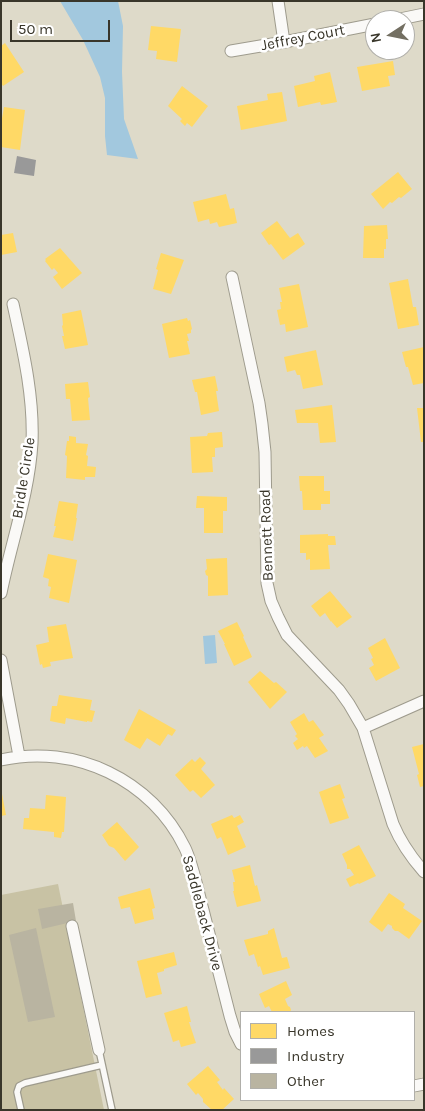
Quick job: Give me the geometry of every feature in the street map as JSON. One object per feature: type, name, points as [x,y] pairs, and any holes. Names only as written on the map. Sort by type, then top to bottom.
[{"type":"street","points":[[278,1],[284,42]]},
{"type":"street","name":"Jeffrey Court","points":[[231,51],[365,26]]},
{"type":"street","name":"Bennett Road","points":[[232,277],[262,424],[265,452],[268,583],[271,601],[288,634],[350,704],[363,728],[393,824],[411,857],[424,872]]},
{"type":"street","name":"Bridle Circle","points":[[1,593],[16,533],[32,443],[30,393],[13,304]]},
{"type":"street","points":[[1,660],[19,756]]},
{"type":"street","points":[[363,728],[424,701]]},
{"type":"street","name":"Saddleback Drive","points":[[1,760],[19,756],[67,758],[103,769],[122,778],[140,791],[157,808],[171,825],[185,849],[196,882],[230,1016],[240,1042]]},
{"type":"street","points":[[72,926],[99,1050]]},
{"type":"lane","points":[[99,1050],[112,1110]]},
{"type":"lane","points":[[21,1110],[19,1086],[102,1064]]},
{"type":"shaded area","points":[[58,884],[104,1110],[1,1110],[1,895]]},
{"type":"water","points":[[60,1],[118,1],[123,26],[124,119],[138,159],[107,155],[105,98],[100,77],[83,40]]},
{"type":"water","points":[[215,635],[217,663],[205,664],[203,636]]},
{"type":"building: Homes","points":[[151,26],[181,29],[177,62],[156,59],[157,51],[148,50]]},
{"type":"building: Homes","points":[[5,43],[24,72],[3,86],[1,83],[1,46]]},
{"type":"building: Homes","points":[[393,61],[395,75],[388,76],[390,86],[362,91],[357,67]]},
{"type":"building: Homes","points":[[330,72],[337,102],[321,105],[320,102],[298,107],[294,86],[315,81],[314,76]]},
{"type":"building: Homes","points":[[182,86],[208,106],[192,127],[187,123],[185,126],[180,121],[182,119],[168,106]]},
{"type":"building: Homes","points":[[282,92],[287,121],[241,130],[237,106],[268,100],[267,94]]},
{"type":"building: Homes","points":[[4,107],[25,110],[20,150],[1,147],[1,124]]},
{"type":"building: Homes","points":[[398,172],[412,189],[401,198],[399,197],[392,203],[390,202],[383,209],[371,194]]},
{"type":"building: Homes","points":[[226,194],[230,209],[234,208],[237,223],[219,227],[217,222],[210,224],[209,219],[198,222],[193,202]]},
{"type":"building: Homes","points":[[277,221],[290,238],[298,233],[305,244],[283,260],[261,233]]},
{"type":"building: Homes","points":[[387,225],[388,239],[386,239],[384,258],[363,258],[364,226]]},
{"type":"building: Homes","points":[[13,233],[17,252],[1,255],[1,235]]},
{"type":"building: Homes","points":[[60,248],[82,273],[62,289],[53,277],[58,273],[54,268],[52,270],[45,261],[45,259]]},
{"type":"building: Homes","points":[[161,253],[184,260],[171,294],[153,289]]},
{"type":"building: Homes","points":[[408,279],[413,307],[416,307],[419,325],[398,329],[389,283]]},
{"type":"building: Homes","points":[[299,284],[308,327],[286,332],[285,324],[280,325],[277,310],[281,309],[280,302],[282,302],[279,288]]},
{"type":"building: Homes","points":[[81,310],[88,345],[65,349],[62,336],[64,336],[62,314]]},
{"type":"building: Homes","points":[[187,318],[188,321],[190,320],[192,329],[191,333],[187,334],[190,354],[169,358],[162,324]]},
{"type":"building: Homes","points":[[424,347],[424,383],[413,385],[402,352]]},
{"type":"building: Homes","points":[[316,350],[323,385],[303,389],[300,375],[297,375],[295,370],[287,372],[284,357]]},
{"type":"building: Homes","points":[[215,376],[219,411],[201,415],[197,392],[195,392],[192,380]]},
{"type":"building: Homes","points":[[88,382],[90,420],[72,421],[70,399],[66,399],[65,384]]},
{"type":"building: Homes","points":[[332,405],[336,442],[320,443],[318,423],[297,423],[295,410]]},
{"type":"building: Homes","points":[[417,408],[424,408],[424,442],[421,442]]},
{"type":"building: Homes","points":[[222,432],[223,447],[215,448],[215,457],[212,457],[213,472],[192,473],[190,437],[207,436],[208,433]]},
{"type":"building: Homes","points":[[69,436],[76,437],[76,443],[88,444],[87,466],[96,467],[95,477],[85,477],[85,480],[66,478],[67,456],[65,455]]},
{"type":"building: Homes","points":[[299,476],[324,476],[324,491],[330,491],[330,504],[321,504],[321,510],[303,510]]},
{"type":"building: Homes","points":[[197,496],[227,497],[227,511],[223,511],[223,533],[204,533],[204,508],[196,508]]},
{"type":"building: Homes","points":[[59,501],[78,504],[73,541],[53,537]]},
{"type":"building: Homes","points":[[328,534],[328,536],[335,536],[336,545],[328,545],[330,569],[310,570],[310,559],[306,560],[306,553],[300,553],[300,535]]},
{"type":"building: Homes","points":[[48,554],[77,560],[69,603],[49,598],[51,587],[48,586],[49,579],[43,577]]},
{"type":"building: Homes","points":[[227,558],[228,595],[208,596],[208,576],[205,571],[207,569],[206,559]]},
{"type":"building: Homes","points":[[330,591],[352,617],[337,628],[325,613],[320,617],[311,606]]},
{"type":"building: Homes","points":[[237,622],[252,657],[234,666],[218,631]]},
{"type":"building: Homes","points":[[66,624],[73,658],[50,662],[51,666],[43,668],[42,664],[40,665],[36,645],[49,642],[47,627]]},
{"type":"building: Homes","points":[[385,638],[400,668],[376,681],[369,668],[374,665],[368,648]]},
{"type":"building: Homes","points":[[260,671],[287,692],[270,709],[248,682]]},
{"type":"building: Homes","points":[[59,695],[92,700],[90,710],[95,711],[92,722],[66,718],[65,724],[50,721],[52,706],[57,706]]},
{"type":"building: Homes","points":[[139,709],[176,730],[172,736],[168,734],[160,746],[147,738],[140,749],[124,740]]},
{"type":"building: Homes","points":[[304,713],[309,722],[313,720],[324,735],[319,738],[328,751],[315,758],[307,746],[297,750],[293,743],[298,739],[290,722]]},
{"type":"building: Homes","points":[[424,744],[424,786],[420,787],[417,775],[419,774],[412,747]]},
{"type":"building: Homes","points":[[200,757],[206,763],[201,769],[215,785],[201,798],[193,790],[190,792],[175,775],[192,759],[195,762]]},
{"type":"building: Homes","points":[[340,784],[345,798],[342,799],[349,818],[330,824],[319,792]]},
{"type":"building: Homes","points":[[1,794],[6,815],[1,816]]},
{"type":"building: Homes","points":[[46,795],[66,797],[64,832],[62,832],[61,838],[54,837],[54,832],[23,829],[24,818],[29,818],[30,808],[45,809]]},
{"type":"building: Homes","points":[[232,815],[234,818],[240,815],[244,822],[237,826],[246,847],[228,855],[221,837],[217,839],[211,824]]},
{"type":"building: Homes","points":[[117,822],[139,847],[125,861],[114,848],[109,846],[102,835]]},
{"type":"building: Homes","points":[[359,845],[376,876],[350,887],[346,879],[354,875],[350,869],[347,869],[342,854]]},
{"type":"building: Homes","points":[[250,865],[261,901],[237,907],[233,891],[233,882],[235,882],[232,870]]},
{"type":"building: Homes","points":[[150,888],[155,908],[152,909],[154,919],[135,924],[130,907],[121,909],[118,897]]},
{"type":"building: Homes","points":[[389,893],[405,904],[403,908],[422,921],[409,939],[395,931],[388,924],[382,932],[369,922]]},
{"type":"building: Homes","points":[[274,928],[282,958],[287,957],[290,968],[263,975],[254,954],[249,956],[244,940],[268,934],[268,931]]},
{"type":"building: Homes","points":[[174,952],[177,965],[157,973],[162,994],[146,998],[137,961]]},
{"type":"building: Homes","points":[[286,981],[292,995],[285,999],[290,1011],[272,1011],[269,1006],[265,1008],[259,994]]},
{"type":"building: Homes","points":[[187,1006],[191,1022],[189,1022],[196,1043],[181,1047],[179,1040],[173,1042],[164,1013]]},
{"type":"building: Homes","points":[[208,1066],[220,1080],[217,1082],[223,1090],[224,1088],[234,1099],[222,1110],[212,1110],[203,1102],[198,1093],[196,1095],[187,1084]]},
{"type":"building: Industry","points":[[17,156],[36,160],[34,176],[14,173]]},
{"type":"building: Other","points":[[73,903],[76,921],[42,929],[38,909]]},
{"type":"building: Other","points":[[36,928],[55,1017],[28,1022],[9,935]]}]
